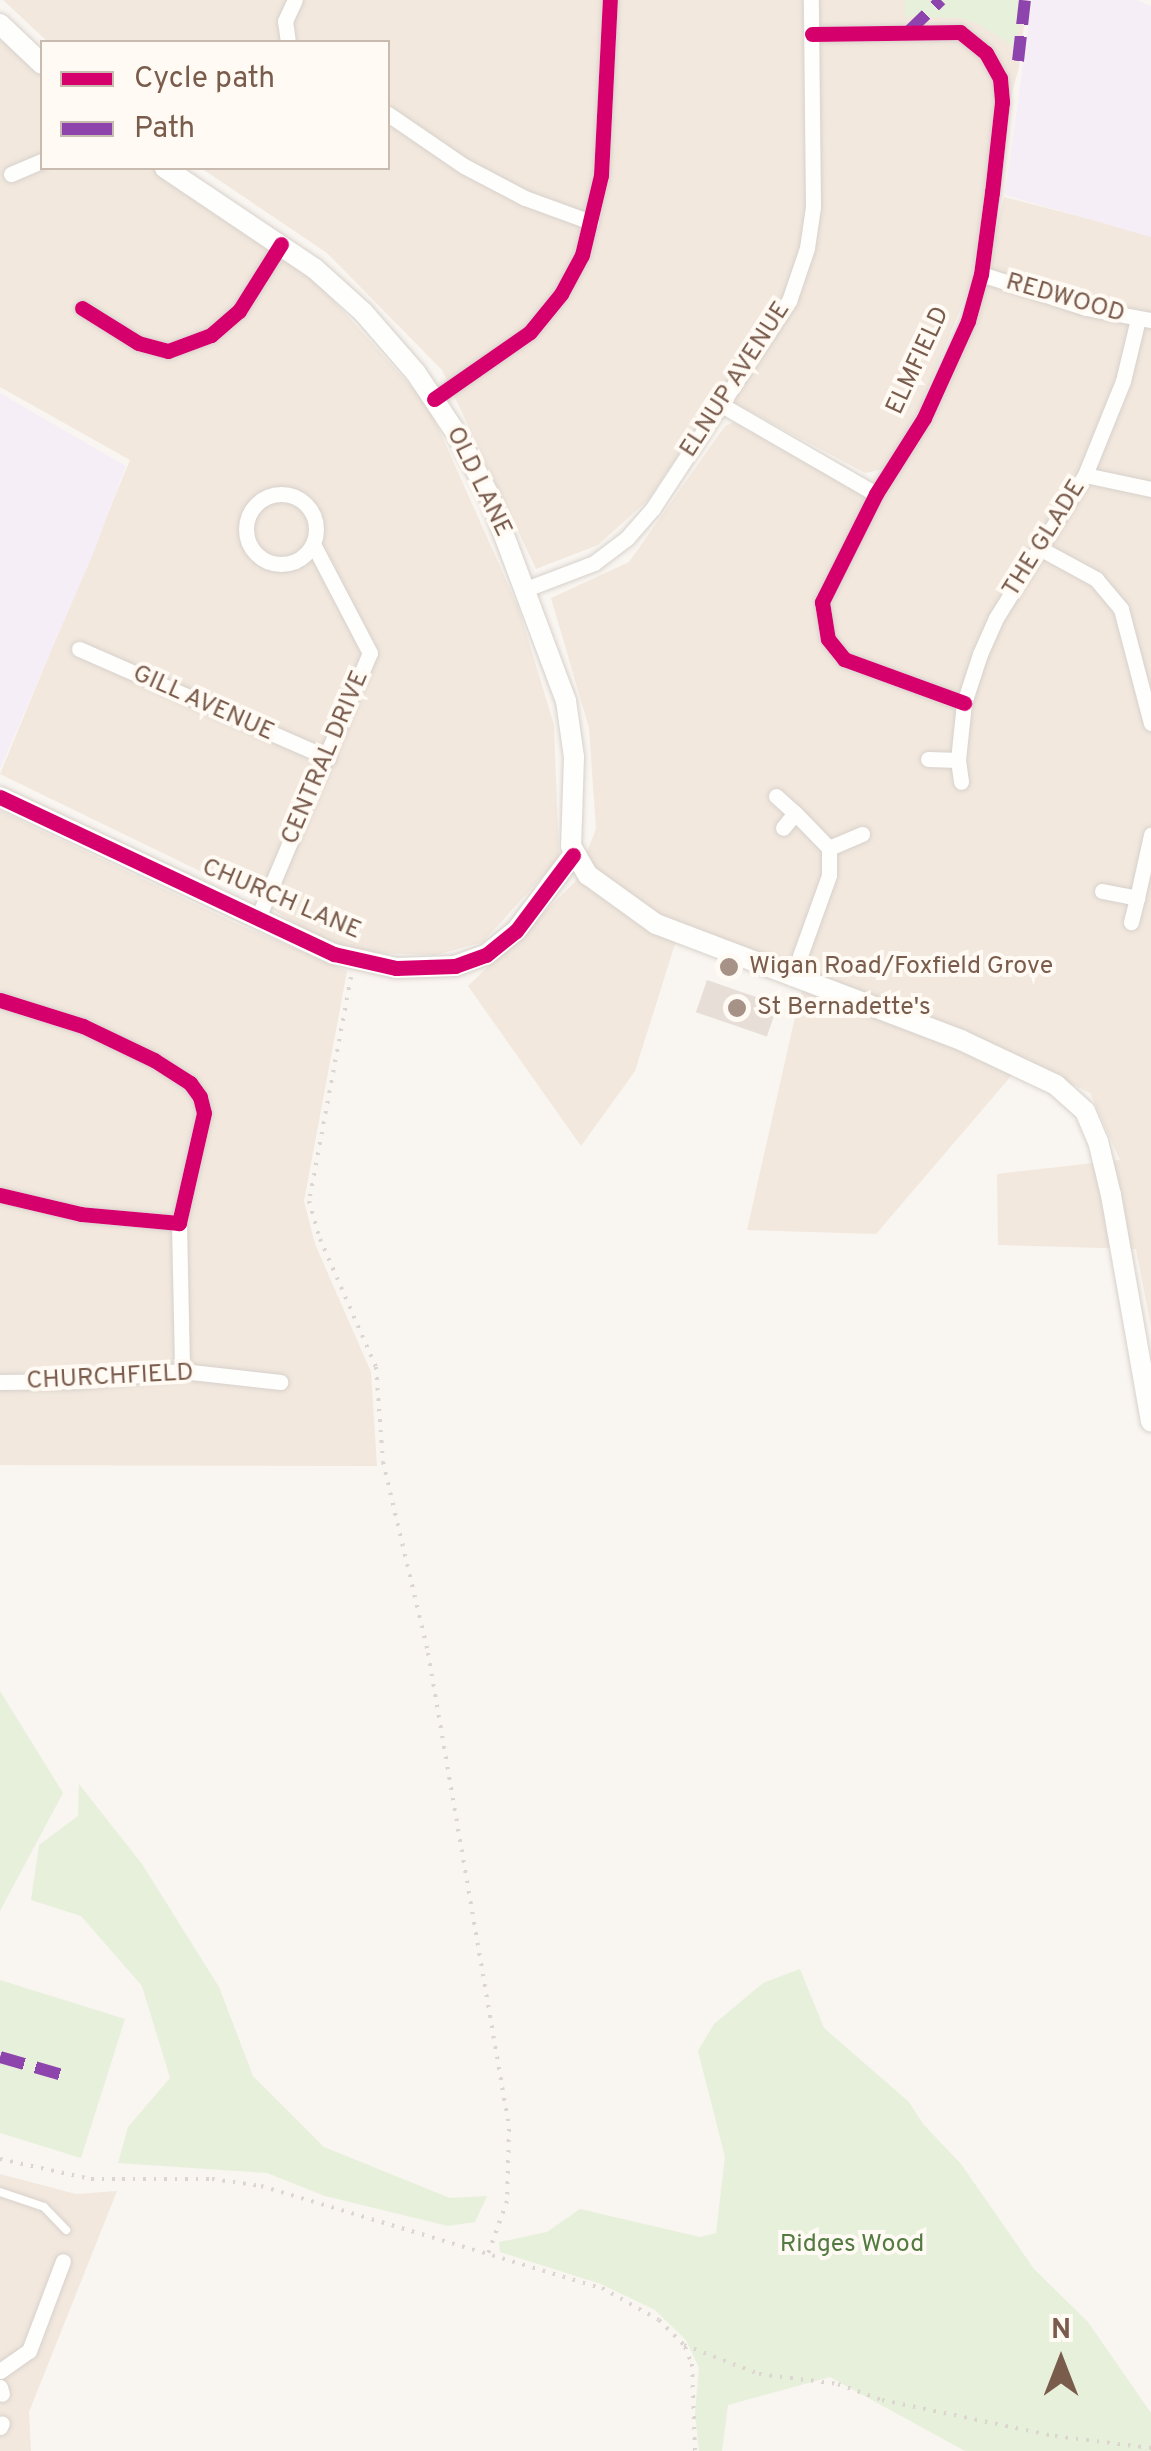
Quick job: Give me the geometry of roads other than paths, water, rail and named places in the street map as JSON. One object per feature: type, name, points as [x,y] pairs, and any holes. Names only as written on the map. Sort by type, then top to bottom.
[{"type":"main road","points":[[0,24],[40,62]]},
{"type":"main road","name":"OLD LANE","points":[[168,170],[281,244],[363,312],[434,398],[473,462],[526,588],[571,722],[573,855]]},
{"type":"main road","name":"CHURCH LANE","points":[[0,797],[257,920],[354,960],[430,969],[486,955],[516,930],[573,855]]},
{"type":"main road","points":[[573,855],[610,894],[656,924],[999,1057],[1056,1085],[1086,1111],[1112,1195],[1151,1420]]},
{"type":"street","points":[[288,40],[285,21],[295,0]]},
{"type":"street","points":[[434,398],[512,347],[538,322],[573,274],[591,222],[600,175],[610,0]]},
{"type":"street","name":"ELNUP AVENUE","points":[[526,588],[594,564],[628,538],[789,301],[807,248],[815,163],[811,0]]},
{"type":"street","name":"ELMFIELD","points":[[812,34],[960,32],[986,52],[1000,78],[1002,102],[980,274],[957,350],[924,418],[876,494],[824,589],[822,614],[828,639],[854,666],[964,703]]},
{"type":"street","points":[[390,115],[464,166],[510,190],[591,222]]},
{"type":"street","points":[[11,174],[40,162]]},
{"type":"street","points":[[82,308],[138,342],[168,350],[211,335],[239,311],[281,244]]},
{"type":"street","name":"REDWOOD","points":[[980,274],[1145,320]]},
{"type":"street","name":"THE GLADE","points":[[961,782],[958,760],[964,703],[996,618],[1085,474],[1145,320]]},
{"type":"street","points":[[720,404],[876,494]]},
{"type":"street","points":[[1085,474],[1151,488]]},
{"type":"street","name":"CENTRAL DRIVE","points":[[257,920],[370,653],[313,544],[315,521],[303,502],[282,494],[260,501],[247,520],[248,543],[264,560],[286,564],[297,560],[313,544]]},
{"type":"street","points":[[1041,549],[1096,579],[1122,609],[1151,723]]},
{"type":"street","name":"GILL AVENUE","points":[[79,650],[328,758]]},
{"type":"street","points":[[928,759],[958,760]]},
{"type":"street","points":[[776,796],[829,848],[829,875],[792,978]]},
{"type":"street","points":[[783,828],[795,813]]},
{"type":"street","points":[[829,848],[862,834]]},
{"type":"street","points":[[1131,922],[1151,835]]},
{"type":"street","points":[[1102,891],[1137,898]]},
{"type":"street","points":[[0,1000],[83,1026],[154,1060],[196,1090],[203,1104],[203,1122],[182,1194],[179,1223],[182,1371]]},
{"type":"street","points":[[0,1195],[81,1214],[179,1223]]},
{"type":"street","name":"CHURCHFIELD","points":[[0,1382],[78,1382],[182,1371],[280,1382]]},
{"type":"street","points":[[0,2371],[29,2351],[63,2261]]},
{"type":"lane","points":[[0,2192],[44,2207],[66,2230]]},
{"type":"place","name":"Wigan Road/Foxfield Grove","points":[[729,967]]},
{"type":"place","name":"St Bernadette's","points":[[737,1008]]},
{"type":"park label","name":"Ridges Wood","points":[[852,2245]]}]
